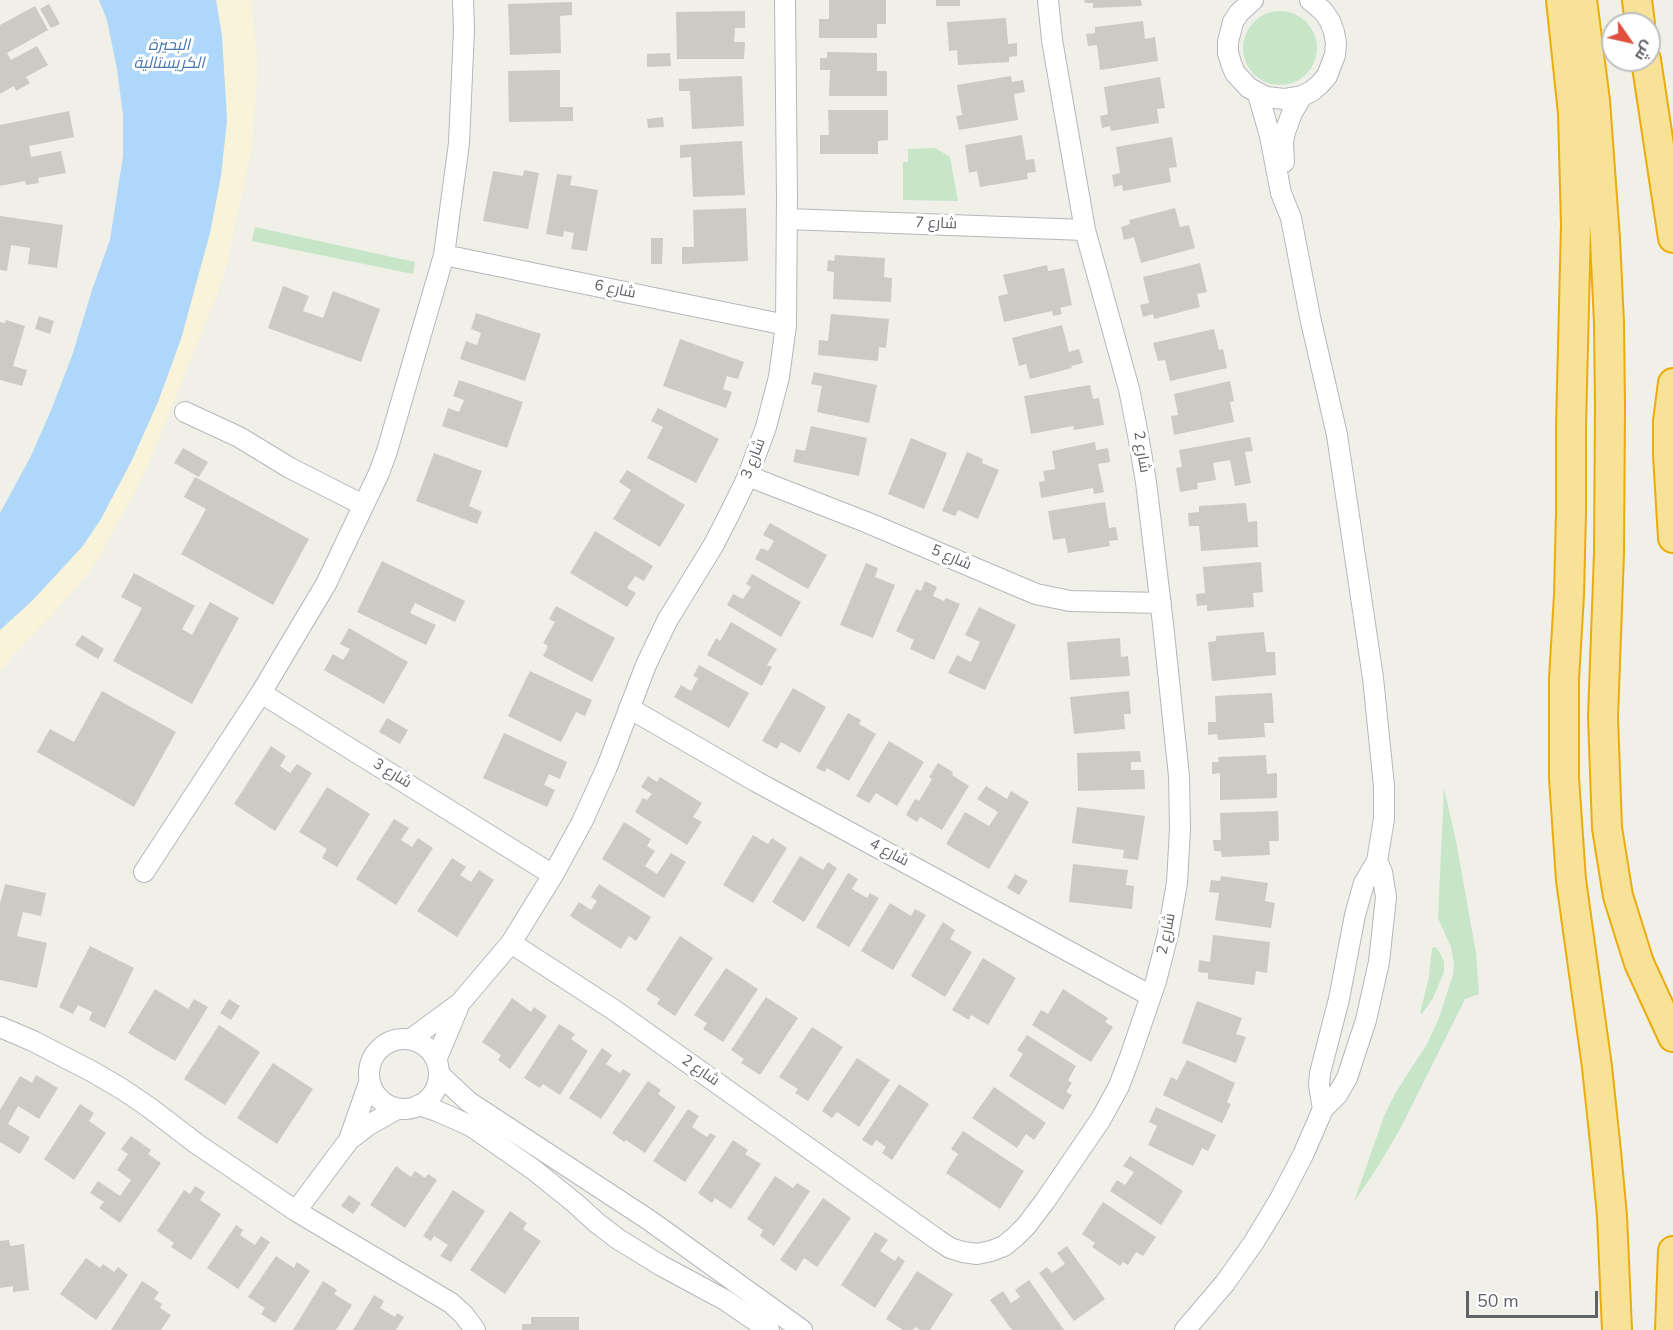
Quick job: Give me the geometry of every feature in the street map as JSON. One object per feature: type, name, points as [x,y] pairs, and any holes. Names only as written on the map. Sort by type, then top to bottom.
[{"type":"highway","points":[[1561,0],[1573,113],[1576,225],[1571,536],[1564,679],[1564,778],[1571,880],[1606,1152],[1612,1216],[1617,1330]]},
{"type":"highway","points":[[1582,0],[1595,101],[1605,239],[1610,407],[1609,553],[1603,717],[1607,828],[1618,896],[1639,963],[1673,1037]]},
{"type":"highway","points":[[1648,72],[1673,238]]},
{"type":"highway","points":[[1673,383],[1668,421],[1673,538]]},
{"type":"highway","points":[[1670,1330],[1673,1251]]},
{"type":"street","points":[[144,872],[261,693],[326,584],[387,451],[444,255],[459,143],[464,30],[463,0]]},
{"type":"street","name":"شارع 3","points":[[460,1003],[511,943],[582,822],[607,767],[646,665],[667,621],[713,546],[748,476],[766,427],[779,377],[786,325],[785,0]]},
{"type":"street","name":"شارع 2","points":[[511,943],[614,1010],[938,1240],[950,1248],[963,1252],[977,1254],[1004,1246],[1026,1226],[1101,1119],[1119,1086],[1151,996],[1168,934],[1177,883],[1180,830],[1178,765],[1161,603],[1138,435],[1129,389],[1084,231],[1052,39],[1048,0]]},
{"type":"street","points":[[1249,2],[1233,22],[1228,42],[1228,52],[1235,72],[1241,81],[1258,94],[1284,99],[1302,96],[1312,91],[1327,76],[1335,55],[1336,43],[1330,21],[1323,11],[1310,0]]},
{"type":"street","points":[[1258,94],[1270,136],[1281,193],[1291,218],[1337,435],[1373,678],[1384,786],[1384,819],[1377,861],[1364,883],[1355,915],[1335,1014],[1320,1073],[1320,1098],[1323,1109]]},
{"type":"street","points":[[1291,218],[1292,204],[1284,163],[1283,142],[1288,123],[1302,96]]},
{"type":"street","name":"شارع 7","points":[[786,219],[1084,231]]},
{"type":"street","name":"شارع 6","points":[[444,255],[786,325]]},
{"type":"street","points":[[185,412],[239,437],[290,468],[363,505]]},
{"type":"street","name":"شارع 5","points":[[748,476],[866,522],[1036,594],[1071,601],[1161,603]]},
{"type":"street","name":"شارع 3","points":[[261,693],[553,874]]},
{"type":"street","name":"شارع 4","points":[[629,708],[757,782],[1151,996]]},
{"type":"street","points":[[1185,1330],[1225,1282],[1254,1242],[1280,1199],[1323,1109],[1337,1095],[1347,1078],[1366,1020],[1379,962],[1386,910],[1385,885],[1377,861]]},
{"type":"street","points":[[411,1039],[460,1003]]},
{"type":"street","points":[[296,1211],[349,1140],[367,1126],[397,1109],[412,1108],[429,1098],[436,1087],[438,1067],[460,1003]]},
{"type":"street","points":[[1335,1014],[1366,1020]]},
{"type":"street","points":[[0,1027],[93,1071],[122,1089],[197,1144],[296,1211],[451,1303],[475,1330]]},
{"type":"street","points":[[397,1109],[375,1095],[369,1083],[368,1071],[372,1059],[389,1041],[411,1039],[422,1043],[430,1051],[438,1067],[458,1094],[637,1211],[802,1330]]},
{"type":"street","points":[[349,1140],[369,1083]]},
{"type":"street","points":[[419,1105],[453,1118],[481,1133],[534,1170],[618,1239],[725,1300],[769,1330]]},
{"type":"street","points":[[618,1239],[615,1226],[618,1219],[623,1214],[637,1211]]},
{"type":"green space","points":[[1280,11],[1294,14],[1306,22],[1314,34],[1317,48],[1314,62],[1306,74],[1294,82],[1280,85],[1266,82],[1254,74],[1246,62],[1243,48],[1246,34],[1254,22],[1266,14]]},
{"type":"green space","points":[[935,148],[950,157],[958,201],[903,200],[903,162],[908,162],[908,149]]},
{"type":"green space","points":[[255,227],[415,262],[413,274],[252,241]]},
{"type":"green space","points":[[1444,788],[1476,953],[1479,994],[1465,999],[1400,1129],[1354,1202],[1384,1116],[1396,1092],[1427,1044],[1439,1018],[1453,975],[1451,947],[1438,918]]},
{"type":"green space","points":[[1434,947],[1437,948],[1444,961],[1444,972],[1433,998],[1422,1014],[1420,1013]]},
{"type":"sand","points":[[216,0],[251,0],[257,55],[252,147],[227,264],[218,292],[149,463],[104,548],[91,570],[0,672],[0,630],[32,601],[82,547],[158,402],[181,339],[210,233],[221,176],[227,119],[222,36]]},
{"type":"water","name":"البحيرة الكريستالية","points":[[99,0],[216,0],[222,36],[227,120],[221,176],[210,233],[181,339],[158,402],[132,460],[101,519],[82,547],[32,601],[0,630],[0,513],[31,456],[52,408],[73,353],[110,240],[123,156],[123,115],[107,20]]},
{"type":"building","points":[[829,0],[886,0],[886,24],[877,24],[877,38],[819,38],[819,19],[829,19]]},
{"type":"building","points":[[936,0],[960,0],[960,6],[936,6]]},
{"type":"building","points":[[1084,0],[1141,0],[1142,6],[1093,8],[1093,3],[1085,3]]},
{"type":"building","points":[[572,2],[572,15],[560,16],[561,53],[510,55],[508,4]]},
{"type":"building","points":[[49,4],[60,24],[51,28],[40,9]]},
{"type":"building","points":[[35,6],[48,30],[7,53],[11,60],[37,46],[48,65],[26,77],[30,83],[16,91],[14,86],[0,94],[0,25]]},
{"type":"building","points":[[745,11],[745,28],[735,28],[734,42],[745,42],[744,59],[677,59],[676,12]]},
{"type":"building","points":[[1006,18],[1008,44],[1017,43],[1017,56],[1009,57],[1009,62],[958,65],[957,50],[949,51],[947,22]]},
{"type":"building","points":[[1143,21],[1145,39],[1155,37],[1158,61],[1100,70],[1097,45],[1088,46],[1086,34],[1095,33],[1095,27]]},
{"type":"building","points":[[827,52],[877,53],[877,71],[887,71],[887,96],[829,96],[830,70],[820,70],[820,58],[827,58]]},
{"type":"building","points":[[670,53],[671,66],[647,67],[647,54]]},
{"type":"building","points":[[560,70],[560,107],[573,107],[573,121],[509,122],[508,71]]},
{"type":"building","points":[[742,76],[744,126],[692,129],[690,91],[679,91],[679,79]]},
{"type":"building","points":[[1011,76],[1012,82],[1023,80],[1025,92],[1014,94],[1018,120],[959,130],[956,116],[962,115],[957,85]]},
{"type":"building","points":[[1160,77],[1165,108],[1157,109],[1159,123],[1111,131],[1110,126],[1102,128],[1100,116],[1108,114],[1104,87]]},
{"type":"building","points":[[828,110],[888,110],[888,140],[878,141],[878,154],[820,154],[820,135],[829,135]]},
{"type":"building","points":[[69,111],[74,137],[29,146],[31,157],[61,151],[66,173],[38,178],[39,183],[26,185],[25,181],[0,186],[0,125]]},
{"type":"building","points":[[663,117],[664,127],[648,128],[647,119]]},
{"type":"building","points":[[1022,135],[1026,160],[1034,159],[1036,172],[1027,173],[1028,179],[980,187],[977,171],[969,173],[965,145]]},
{"type":"building","points":[[1172,137],[1177,167],[1169,168],[1171,182],[1123,191],[1122,185],[1114,187],[1112,175],[1120,173],[1116,147]]},
{"type":"building","points":[[742,141],[745,195],[693,197],[691,157],[680,158],[680,145]]},
{"type":"building","points":[[524,170],[539,173],[528,229],[483,221],[493,171],[523,176]]},
{"type":"building","points":[[557,174],[572,176],[570,185],[598,190],[587,251],[571,249],[574,233],[564,231],[563,237],[546,234]]},
{"type":"building","points":[[746,208],[748,261],[682,264],[682,247],[694,247],[693,210]]},
{"type":"building","points":[[1175,208],[1180,227],[1189,225],[1195,248],[1141,263],[1134,237],[1124,240],[1121,227],[1130,224],[1129,220]]},
{"type":"building","points":[[0,216],[63,225],[57,268],[28,264],[30,248],[11,245],[7,271],[0,270]]},
{"type":"building","points":[[651,238],[663,238],[662,264],[651,264]]},
{"type":"building","points":[[835,255],[885,258],[884,277],[892,278],[891,302],[833,299],[834,272],[827,271],[828,260],[834,261]]},
{"type":"building","points":[[1200,263],[1207,292],[1197,294],[1200,307],[1154,319],[1153,314],[1143,317],[1140,305],[1149,303],[1143,277]]},
{"type":"building","points":[[1047,265],[1048,271],[1064,268],[1072,305],[1060,308],[1062,314],[1053,316],[1052,311],[1004,322],[998,296],[1008,294],[1003,275]]},
{"type":"building","points":[[283,286],[309,296],[303,311],[323,318],[333,291],[380,309],[361,362],[268,328]]},
{"type":"building","points":[[476,313],[541,334],[525,381],[460,359],[466,341],[477,345],[481,333],[471,329]]},
{"type":"building","points":[[831,314],[889,319],[886,348],[879,347],[878,361],[818,355],[819,340],[828,341]]},
{"type":"building","points":[[39,316],[54,321],[50,334],[35,329]]},
{"type":"building","points":[[6,320],[25,326],[13,366],[27,370],[22,386],[0,380],[0,322],[5,323]]},
{"type":"building","points":[[1062,325],[1069,352],[1079,349],[1083,363],[1030,379],[1026,364],[1019,366],[1012,338]]},
{"type":"building","points":[[1214,329],[1219,350],[1223,349],[1227,368],[1170,381],[1165,360],[1158,361],[1153,343]]},
{"type":"building","points":[[680,339],[744,362],[738,379],[727,376],[723,389],[732,392],[726,408],[663,386]]},
{"type":"building","points":[[814,372],[877,385],[869,423],[817,412],[822,386],[811,384]]},
{"type":"building","points":[[459,380],[523,402],[507,448],[442,426],[448,408],[459,412],[464,400],[453,396]]},
{"type":"building","points":[[1230,381],[1234,401],[1230,402],[1234,422],[1174,435],[1171,416],[1178,415],[1174,394]]},
{"type":"building","points":[[1090,385],[1093,399],[1099,398],[1104,425],[1074,430],[1073,426],[1031,434],[1024,396]]},
{"type":"building","points":[[658,408],[719,439],[696,483],[647,458],[663,427],[651,421]]},
{"type":"building","points":[[811,426],[867,438],[859,476],[793,462],[796,449],[805,451]]},
{"type":"building","points":[[1250,437],[1253,451],[1245,452],[1251,483],[1235,486],[1230,460],[1213,463],[1216,480],[1197,483],[1198,489],[1180,492],[1176,468],[1182,467],[1179,450]]},
{"type":"building","points":[[911,438],[947,453],[924,509],[888,494]]},
{"type":"building","points":[[1095,442],[1096,450],[1108,448],[1110,462],[1098,464],[1104,492],[1094,494],[1093,488],[1041,498],[1039,482],[1045,481],[1043,471],[1055,469],[1052,451]]},
{"type":"building","points":[[183,448],[208,462],[199,477],[174,463]]},
{"type":"building","points":[[967,452],[983,459],[982,463],[999,470],[978,519],[958,510],[955,516],[942,511]]},
{"type":"building","points":[[434,453],[482,471],[469,506],[482,512],[477,524],[416,501]]},
{"type":"building","points":[[627,470],[685,505],[660,547],[613,519],[631,490],[619,482]]},
{"type":"building","points":[[195,477],[309,539],[273,605],[181,554],[206,509],[184,497]]},
{"type":"building","points":[[1105,502],[1109,528],[1116,527],[1118,540],[1109,541],[1110,546],[1068,553],[1065,538],[1053,540],[1048,511]]},
{"type":"building","points":[[1246,503],[1248,522],[1257,521],[1258,547],[1201,551],[1199,526],[1189,526],[1188,513],[1199,512],[1199,506]]},
{"type":"building","points":[[770,523],[827,555],[808,589],[755,559],[761,548],[768,551],[774,541],[763,535]]},
{"type":"building","points":[[595,531],[653,566],[644,581],[635,576],[627,588],[636,593],[627,607],[570,573]]},
{"type":"building","points":[[382,561],[465,601],[455,622],[415,603],[410,613],[436,625],[426,645],[357,612]]},
{"type":"building","points":[[1261,562],[1263,592],[1253,593],[1254,607],[1207,611],[1207,605],[1197,606],[1196,594],[1205,593],[1203,567]]},
{"type":"building","points":[[866,563],[878,568],[875,577],[895,585],[873,638],[840,625]]},
{"type":"building","points":[[134,573],[195,606],[182,629],[192,635],[210,602],[239,618],[192,704],[113,661],[142,608],[121,597]]},
{"type":"building","points":[[752,574],[801,602],[781,637],[727,605],[733,594],[743,599],[751,587],[746,584]]},
{"type":"building","points":[[925,581],[937,587],[933,596],[960,604],[934,660],[910,649],[914,640],[896,631],[916,589],[921,591]]},
{"type":"building","points":[[556,606],[615,638],[592,682],[543,656],[548,646],[543,643],[555,622],[549,619]]},
{"type":"building","points":[[979,607],[1016,625],[985,690],[948,673],[957,655],[971,662],[980,642],[965,635]]},
{"type":"building","points":[[731,622],[777,649],[767,665],[772,667],[762,686],[707,655],[716,638],[720,641]]},
{"type":"building","points":[[349,628],[408,662],[384,704],[324,670],[333,654],[343,660],[350,649],[340,644]]},
{"type":"building","points":[[1264,632],[1266,652],[1275,652],[1276,675],[1212,681],[1208,642],[1216,641],[1216,636]]},
{"type":"building","points":[[82,635],[104,649],[98,659],[75,645]]},
{"type":"building","points":[[1120,638],[1121,657],[1128,656],[1130,676],[1070,680],[1067,642]]},
{"type":"building","points":[[699,665],[749,693],[729,728],[674,697],[681,685],[691,691],[698,678],[693,676]]},
{"type":"building","points":[[530,671],[592,700],[585,716],[576,712],[561,742],[508,716]]},
{"type":"building","points":[[793,688],[826,707],[800,753],[781,742],[777,749],[762,741]]},
{"type":"building","points":[[102,691],[176,732],[134,807],[37,752],[50,729],[74,742]]},
{"type":"building","points":[[1129,691],[1131,714],[1124,714],[1125,729],[1074,734],[1070,697]]},
{"type":"building","points":[[1272,693],[1274,723],[1264,723],[1265,737],[1218,740],[1217,734],[1208,735],[1208,722],[1216,722],[1215,696]]},
{"type":"building","points":[[848,713],[861,720],[859,724],[876,734],[849,781],[827,768],[825,772],[816,768]]},
{"type":"building","points":[[387,718],[408,730],[400,744],[379,732]]},
{"type":"building","points":[[504,733],[567,762],[560,779],[549,774],[544,785],[555,790],[547,807],[483,778]]},
{"type":"building","points":[[889,741],[924,762],[897,806],[876,793],[869,803],[856,796]]},
{"type":"building","points":[[271,746],[286,756],[280,766],[290,773],[297,764],[312,773],[275,831],[234,804]]},
{"type":"building","points":[[1140,751],[1141,762],[1131,762],[1131,770],[1144,770],[1145,789],[1078,791],[1077,753]]},
{"type":"building","points":[[1266,755],[1267,774],[1277,773],[1277,798],[1220,800],[1220,773],[1212,774],[1212,762],[1219,762],[1218,757]]},
{"type":"building","points":[[938,763],[969,786],[942,830],[920,817],[917,822],[906,815],[915,799],[919,801]]},
{"type":"building","points":[[648,776],[657,782],[660,777],[702,803],[693,817],[702,822],[687,845],[635,812],[643,798],[647,800],[652,794],[641,787]]},
{"type":"building","points":[[986,786],[1007,799],[1011,791],[1029,802],[989,869],[946,844],[965,812],[989,826],[998,812],[977,799]]},
{"type":"building","points":[[327,787],[370,814],[337,867],[322,858],[327,849],[299,832]]},
{"type":"building","points":[[1077,807],[1145,816],[1138,860],[1123,858],[1124,850],[1072,843]]},
{"type":"building","points":[[1278,811],[1279,841],[1269,841],[1270,855],[1222,857],[1221,851],[1214,851],[1213,840],[1221,840],[1220,813]]},
{"type":"building","points":[[394,819],[409,828],[401,840],[412,847],[418,838],[433,848],[396,905],[356,879]]},
{"type":"building","points":[[624,822],[651,839],[647,846],[655,851],[645,866],[657,874],[671,853],[686,862],[664,898],[602,859]]},
{"type":"building","points":[[753,835],[768,844],[772,838],[787,848],[753,903],[723,885]]},
{"type":"building","points":[[800,856],[823,870],[828,862],[837,868],[804,922],[772,902]]},
{"type":"building","points":[[452,858],[466,867],[460,875],[471,882],[479,870],[494,880],[457,937],[417,911]]},
{"type":"building","points":[[1073,864],[1128,870],[1126,885],[1134,886],[1132,909],[1069,902]]},
{"type":"building","points":[[848,873],[858,879],[852,889],[867,898],[870,893],[879,898],[849,947],[816,927]]},
{"type":"building","points":[[1015,874],[1028,881],[1019,895],[1007,888]]},
{"type":"building","points":[[1221,876],[1268,883],[1265,901],[1275,903],[1271,928],[1215,920],[1219,893],[1209,892],[1211,880],[1220,881]]},
{"type":"building","points":[[5,884],[46,893],[41,916],[23,912],[17,936],[47,943],[37,988],[0,980],[0,904]]},
{"type":"building","points":[[599,884],[651,917],[636,941],[629,936],[621,949],[570,916],[579,902],[591,910],[597,901],[591,897]]},
{"type":"building","points":[[890,903],[911,916],[915,909],[926,915],[893,970],[861,951]]},
{"type":"building","points":[[943,922],[955,930],[950,939],[972,952],[945,997],[911,976]]},
{"type":"building","points":[[1213,935],[1270,942],[1267,973],[1256,971],[1254,985],[1208,979],[1208,973],[1198,972],[1199,960],[1210,962]]},
{"type":"building","points":[[680,936],[713,958],[675,1016],[657,1004],[660,999],[646,990]]},
{"type":"building","points":[[90,946],[134,968],[105,1028],[89,1020],[92,1012],[78,1005],[73,1014],[59,1007]]},
{"type":"building","points":[[983,958],[1016,978],[988,1025],[971,1015],[969,1020],[952,1010]]},
{"type":"building","points":[[726,968],[758,989],[723,1042],[703,1029],[707,1023],[694,1015]]},
{"type":"building","points":[[155,989],[188,1009],[194,999],[208,1007],[175,1061],[128,1033]]},
{"type":"building","points":[[1063,989],[1108,1018],[1105,1022],[1113,1027],[1091,1062],[1032,1025],[1041,1010],[1048,1014]]},
{"type":"building","points":[[766,997],[798,1018],[760,1075],[741,1063],[744,1059],[731,1050]]},
{"type":"building","points":[[512,998],[531,1012],[534,1007],[547,1016],[510,1069],[498,1060],[501,1055],[482,1042]]},
{"type":"building","points":[[229,999],[240,1006],[231,1020],[220,1013]]},
{"type":"building","points":[[1197,1001],[1242,1018],[1236,1034],[1246,1037],[1236,1063],[1182,1043]]},
{"type":"building","points":[[559,1024],[575,1034],[571,1039],[588,1051],[560,1095],[543,1084],[540,1088],[524,1078]]},
{"type":"building","points":[[219,1025],[260,1052],[225,1105],[184,1079]]},
{"type":"building","points":[[812,1027],[843,1047],[808,1101],[795,1093],[798,1089],[779,1077]]},
{"type":"building","points":[[1027,1035],[1076,1066],[1068,1080],[1072,1083],[1066,1092],[1072,1095],[1063,1110],[1009,1076],[1023,1054],[1017,1050]]},
{"type":"building","points":[[602,1048],[612,1055],[606,1064],[620,1073],[623,1069],[631,1074],[601,1119],[569,1098]]},
{"type":"building","points":[[857,1058],[890,1080],[859,1127],[837,1112],[832,1118],[822,1111]]},
{"type":"building","points":[[1187,1060],[1235,1083],[1227,1102],[1231,1104],[1222,1123],[1163,1095],[1171,1077],[1177,1080]]},
{"type":"building","points":[[273,1063],[313,1089],[277,1144],[237,1118]]},
{"type":"building","points":[[36,1075],[58,1088],[39,1119],[18,1106],[8,1124],[30,1137],[20,1154],[0,1142],[0,1110],[20,1076],[32,1083]]},
{"type":"building","points":[[648,1081],[661,1090],[658,1094],[676,1107],[645,1153],[612,1133]]},
{"type":"building","points":[[899,1084],[929,1104],[892,1160],[882,1153],[886,1147],[876,1140],[872,1146],[862,1140]]},
{"type":"building","points":[[994,1087],[1046,1123],[1034,1140],[1026,1134],[1017,1148],[972,1118]]},
{"type":"building","points":[[80,1104],[94,1113],[89,1121],[106,1133],[74,1180],[44,1159]]},
{"type":"building","points":[[1156,1107],[1216,1135],[1208,1151],[1202,1148],[1193,1166],[1148,1145],[1157,1126],[1149,1122]]},
{"type":"building","points":[[688,1109],[699,1116],[692,1127],[707,1137],[710,1133],[716,1136],[685,1182],[653,1161]]},
{"type":"building","points":[[963,1131],[1024,1171],[1000,1209],[946,1173],[958,1154],[951,1149]]},
{"type":"building","points":[[131,1136],[151,1150],[148,1154],[161,1163],[120,1223],[99,1208],[104,1202],[90,1193],[98,1181],[120,1196],[131,1180],[117,1170],[128,1154],[121,1149]]},
{"type":"building","points":[[733,1140],[748,1150],[745,1154],[761,1164],[731,1209],[715,1198],[712,1203],[698,1193]]},
{"type":"building","points":[[1130,1156],[1183,1191],[1161,1225],[1110,1191],[1117,1180],[1125,1185],[1134,1172],[1123,1166]]},
{"type":"building","points":[[396,1166],[411,1177],[415,1171],[425,1178],[428,1174],[437,1180],[405,1228],[370,1205]]},
{"type":"building","points":[[775,1176],[793,1188],[797,1183],[810,1191],[774,1246],[760,1236],[763,1230],[747,1219]]},
{"type":"building","points":[[195,1186],[205,1192],[200,1200],[221,1214],[191,1260],[171,1247],[174,1243],[157,1231],[184,1190],[190,1194]]},
{"type":"building","points":[[453,1190],[485,1211],[451,1262],[440,1256],[448,1245],[434,1236],[431,1241],[423,1236]]},
{"type":"building","points":[[349,1195],[361,1203],[353,1214],[341,1206]]},
{"type":"building","points":[[823,1198],[851,1218],[817,1267],[804,1258],[796,1271],[780,1260]]},
{"type":"building","points":[[1103,1202],[1156,1237],[1143,1256],[1136,1252],[1128,1265],[1123,1262],[1120,1266],[1092,1247],[1095,1243],[1082,1234]]},
{"type":"building","points":[[510,1211],[527,1223],[523,1229],[541,1241],[505,1294],[470,1270]]},
{"type":"building","points":[[236,1225],[243,1230],[240,1235],[255,1245],[261,1236],[270,1242],[238,1289],[207,1268]]},
{"type":"building","points":[[875,1232],[888,1240],[880,1251],[895,1261],[898,1256],[905,1261],[875,1308],[841,1285]]},
{"type":"building","points":[[9,1240],[10,1246],[24,1244],[29,1290],[13,1292],[13,1286],[0,1288],[0,1241]]},
{"type":"building","points":[[1067,1246],[1105,1299],[1074,1321],[1039,1273],[1047,1267],[1052,1273],[1065,1264],[1057,1253]]},
{"type":"building","points":[[276,1256],[294,1268],[297,1262],[310,1271],[275,1323],[261,1314],[265,1308],[248,1297]]},
{"type":"building","points":[[86,1258],[100,1268],[103,1264],[114,1272],[118,1267],[128,1275],[96,1320],[60,1294]]},
{"type":"building","points":[[917,1271],[953,1294],[930,1330],[920,1330],[915,1327],[913,1330],[903,1330],[886,1319]]},
{"type":"building","points":[[1029,1280],[1064,1330],[1012,1330],[990,1300],[1003,1291],[1011,1303],[1020,1297],[1015,1290]]},
{"type":"building","points":[[142,1281],[159,1292],[154,1299],[162,1304],[160,1308],[171,1315],[161,1330],[111,1330]]},
{"type":"building","points":[[323,1281],[337,1290],[334,1294],[352,1305],[336,1330],[293,1330]]},
{"type":"building","points":[[374,1295],[384,1301],[380,1308],[395,1317],[397,1313],[404,1317],[396,1330],[353,1330]]},
{"type":"building","points":[[531,1317],[579,1317],[579,1330],[522,1330],[522,1324],[531,1324]]}]
